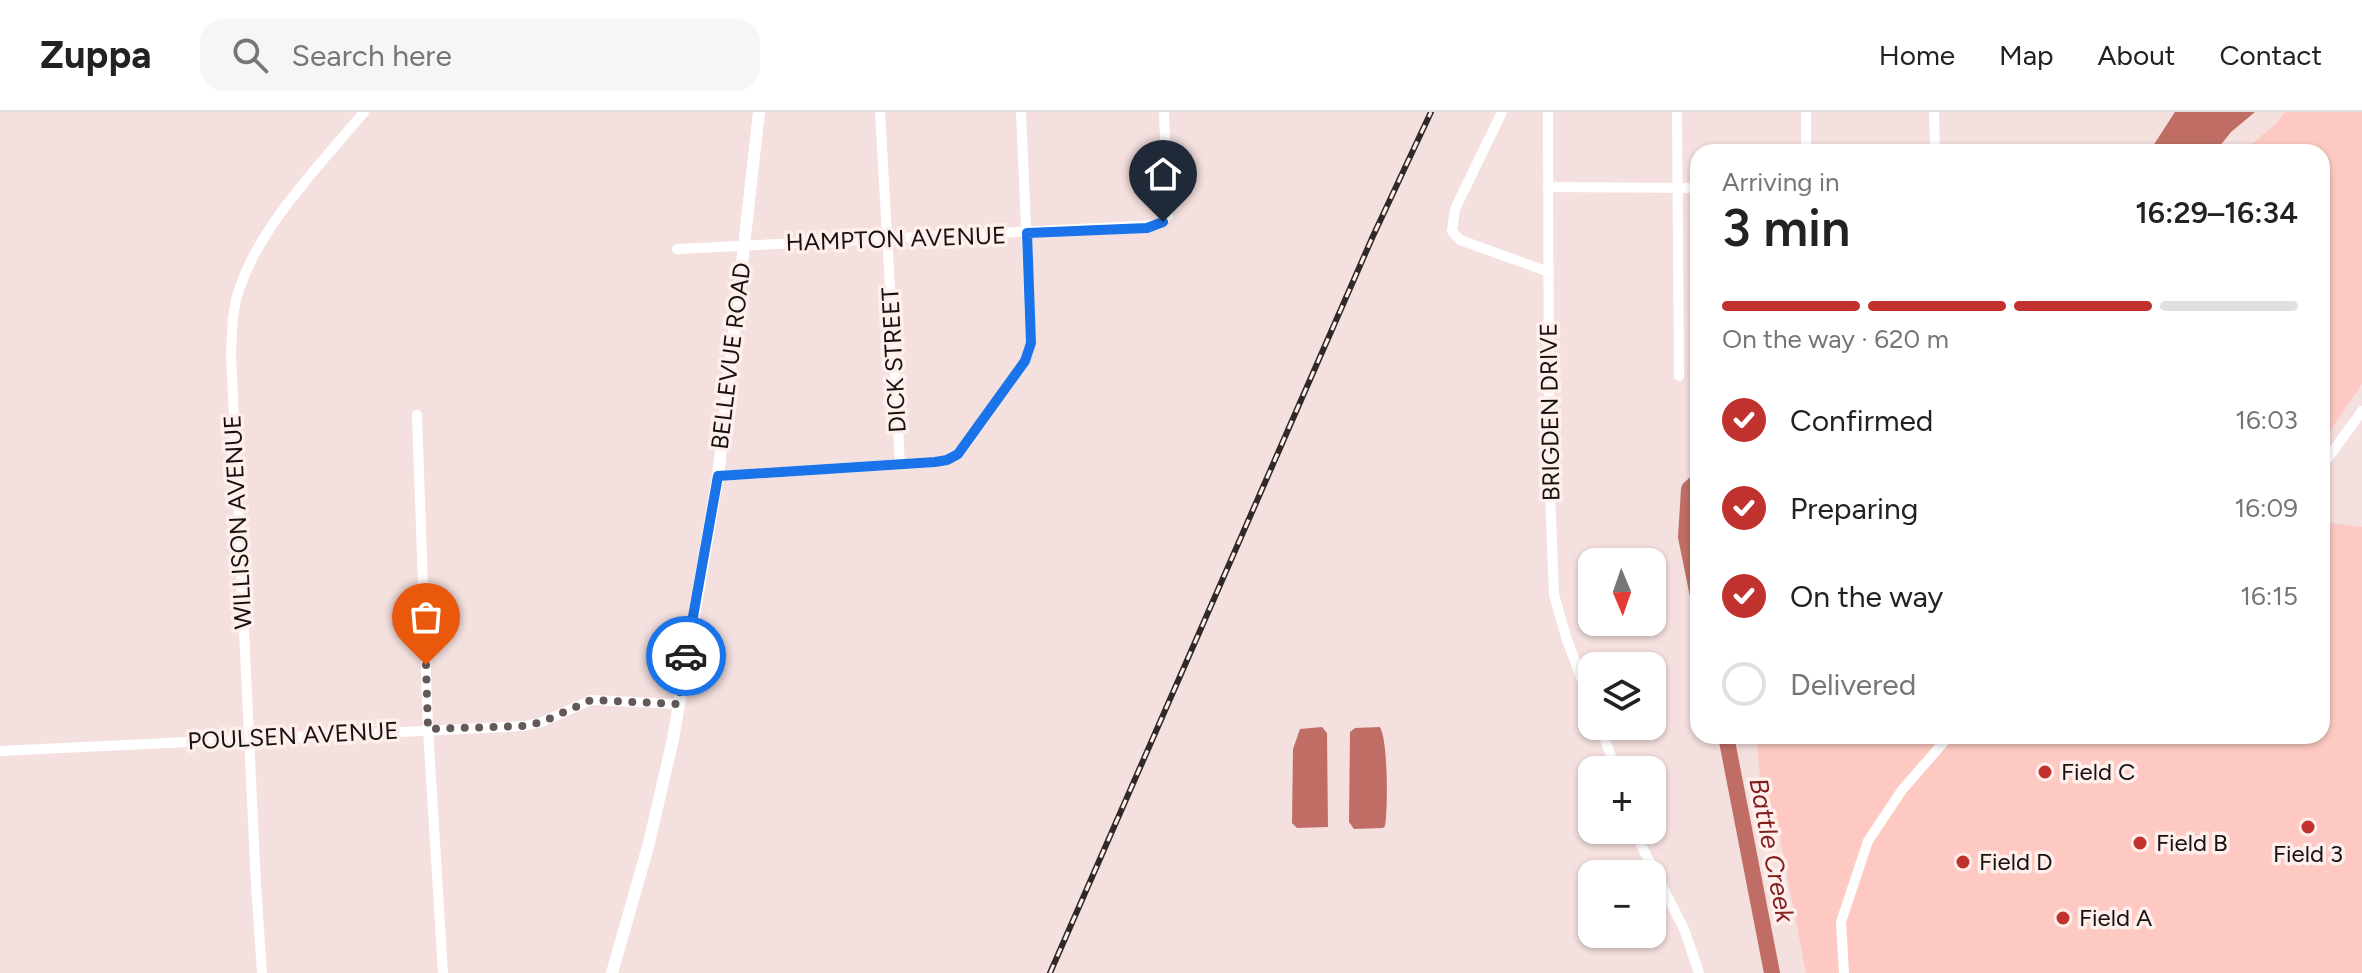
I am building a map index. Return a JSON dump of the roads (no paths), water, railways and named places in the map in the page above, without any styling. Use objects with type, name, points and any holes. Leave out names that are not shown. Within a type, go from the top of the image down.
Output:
[{"type":"street","name":"WILLISON AVENUE","points":[[262,973],[231,354],[233,314],[240,287],[271,227],[364,112]]},
{"type":"street","name":"BELLEVUE ROAD","points":[[612,973],[649,843],[673,739],[718,476],[759,112]]},
{"type":"street","name":"DICK STREET","points":[[880,112],[900,464]]},
{"type":"street","points":[[718,476],[947,460],[961,451],[1025,361],[1031,343],[1021,112]]},
{"type":"street","name":"HAMPTON AVENUE","points":[[677,249],[1147,228],[1163,222],[1168,216],[1164,112]]},
{"type":"street","points":[[1502,112],[1455,209],[1452,231],[1460,240],[1549,272]]},
{"type":"street","name":"BRIGDEN DRIVE","points":[[1548,112],[1549,467],[1554,595],[1578,669]]},
{"type":"street","points":[[1677,112],[1679,376]]},
{"type":"street","points":[[1806,112],[1806,144]]},
{"type":"street","points":[[1934,112],[1935,144]]},
{"type":"street","points":[[1548,187],[1690,188]]},
{"type":"street","points":[[2330,455],[2362,411]]},
{"type":"street","points":[[417,415],[428,729],[443,973]]},
{"type":"street","name":"POULSEN AVENUE","points":[[0,751],[525,726],[542,722],[591,700],[678,704]]},
{"type":"street","points":[[1844,973],[1841,922],[1868,841],[1902,790],[1942,744]]},
{"type":"street","points":[[1642,844],[1684,929],[1699,973]]},
{"type":"waterway","name":"Battle Creek","points":[[1690,488],[1686,537],[1690,557]]},
{"type":"waterway","name":"Battle Creek","points":[[1728,744],[1772,973]]},
{"type":"railway","points":[[1050,973],[1373,236],[1431,112]]},
{"type":"place","name":"Field C","points":[[2045,772]]},
{"type":"place","name":"Field 3","points":[[2308,827]]},
{"type":"place","name":"Field B","points":[[2140,843]]},
{"type":"place","name":"Field D","points":[[1963,862]]},
{"type":"place","name":"Field A","points":[[2063,918]]}]
